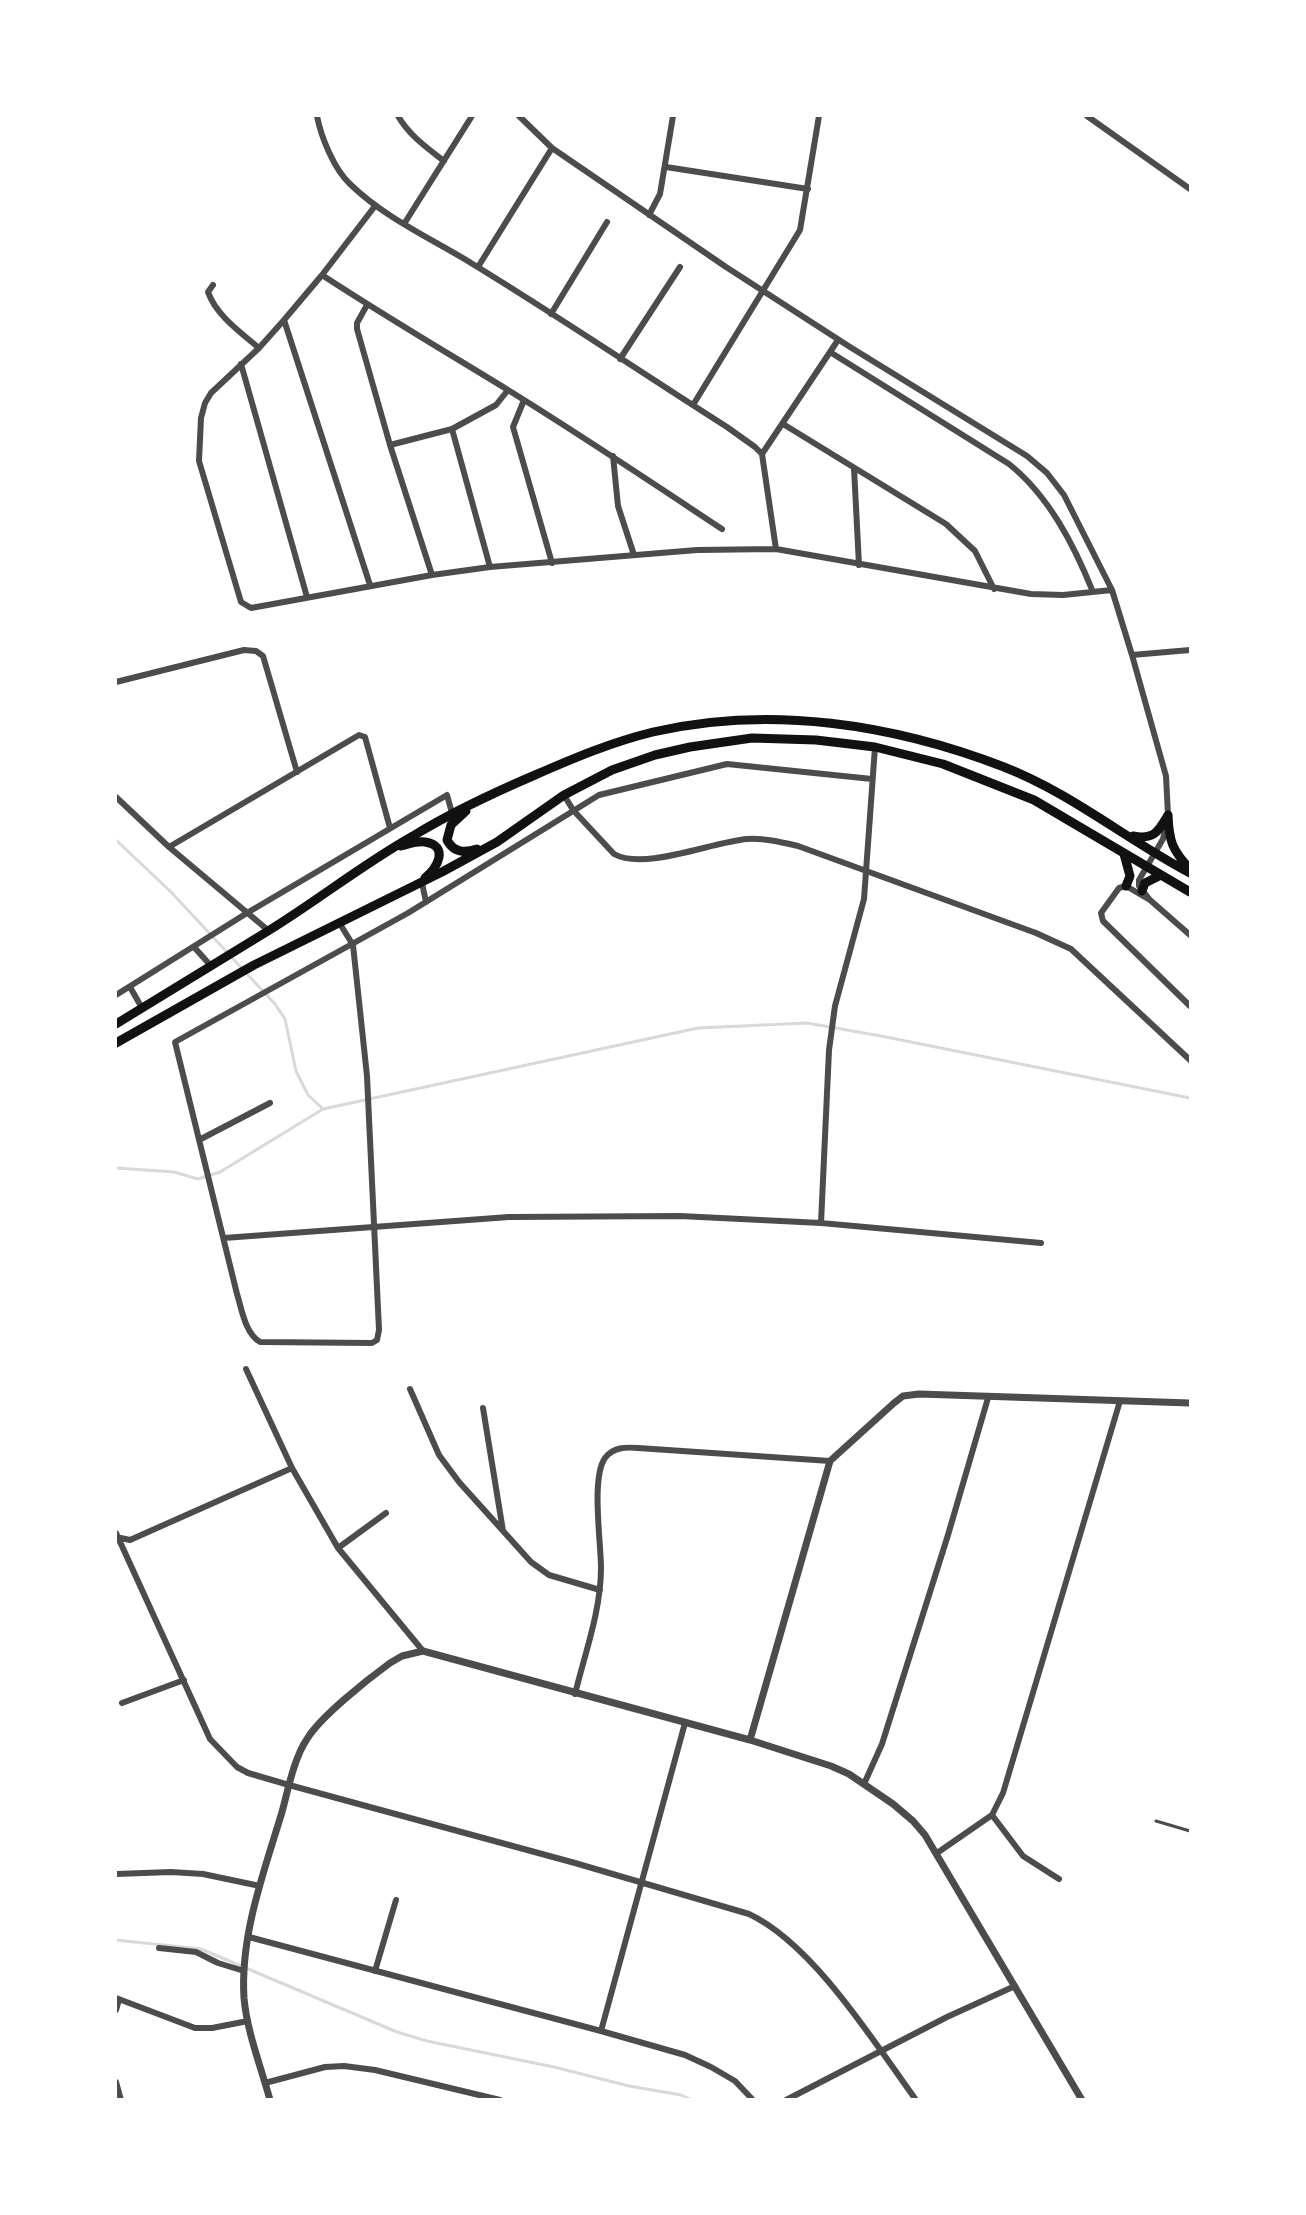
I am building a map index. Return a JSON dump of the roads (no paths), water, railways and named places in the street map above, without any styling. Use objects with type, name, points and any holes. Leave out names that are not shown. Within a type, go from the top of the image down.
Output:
[{"type":"main road","points":[[116,1024],[269,931],[395,847],[452,813],[599,748],[653,732],[691,726],[751,720],[815,721],[872,728],[943,747],[1006,768],[1043,785],[1191,872]]},
{"type":"main road","points":[[116,1043],[254,965],[420,884],[497,842],[564,795],[612,770],[655,755],[690,747],[752,738],[816,740],[875,747],[943,764],[1006,788],[1042,805],[1191,892]]},
{"type":"main road","points":[[478,801],[451,825],[447,840],[453,849],[459,852],[468,852],[497,842]]},
{"type":"main road","points":[[1127,835],[1145,838],[1154,835],[1168,815]]},
{"type":"main road","points":[[1168,815],[1169,836],[1174,852],[1191,872]]},
{"type":"main road","points":[[395,847],[425,842],[431,844],[439,852],[437,866],[420,884]]},
{"type":"main road","points":[[1124,854],[1130,876],[1126,886]]},
{"type":"main road","points":[[1142,891],[1145,883],[1161,875]]},
{"type":"street","points":[[317,116],[326,145],[348,183],[375,206],[478,267],[755,447],[762,454],[776,549]]},
{"type":"street","points":[[398,116],[405,128],[419,142],[444,161]]},
{"type":"street","points":[[404,224],[472,116]]},
{"type":"street","points":[[519,116],[552,148],[650,215],[838,340],[1027,456],[1047,473],[1064,495],[1112,590],[1166,776],[1168,815],[1163,839],[1139,880],[1142,891],[1191,935]]},
{"type":"street","points":[[650,215],[660,194],[673,116]]},
{"type":"street","points":[[693,405],[800,230],[819,116]]},
{"type":"street","points":[[1087,116],[1191,189]]},
{"type":"street","points":[[478,267],[552,148]]},
{"type":"street","points":[[666,167],[808,189]]},
{"type":"street","points":[[375,206],[284,320],[259,348],[211,393],[205,403],[201,418],[200,461],[241,602],[251,608],[370,585],[490,567],[697,550],[776,549],[859,566],[1031,594],[1063,595],[1112,590]]},
{"type":"street","points":[[551,314],[607,222]]},
{"type":"street","points":[[621,359],[680,267]]},
{"type":"street","points":[[322,274],[367,305],[613,456],[722,529]]},
{"type":"street","points":[[213,285],[208,292],[210,299],[225,317],[259,348]]},
{"type":"street","points":[[367,305],[357,323],[357,329],[390,445],[432,575]]},
{"type":"street","points":[[284,320],[370,585]]},
{"type":"street","points":[[762,454],[838,340]]},
{"type":"street","points":[[830,352],[1009,464],[1025,477],[1054,514],[1094,592]]},
{"type":"street","points":[[241,364],[308,597]]},
{"type":"street","points":[[390,445],[452,429],[496,405],[508,390]]},
{"type":"street","points":[[926,411],[934,397]]},
{"type":"street","points":[[524,400],[513,427],[552,563]]},
{"type":"street","points":[[783,424],[946,524],[975,551],[994,589]]},
{"type":"street","points":[[452,429],[490,567]]},
{"type":"street","points":[[613,456],[618,506],[634,555]]},
{"type":"street","points":[[854,468],[859,566]]},
{"type":"street","points":[[116,682],[244,650],[256,651],[263,656],[297,772]]},
{"type":"street","points":[[1132,655],[1191,650]]},
{"type":"street","points":[[168,848],[359,735],[365,737],[390,828]]},
{"type":"street","points":[[821,1223],[829,1050],[836,1006],[864,899],[875,747]]},
{"type":"street","points":[[340,924],[353,945],[368,1089],[379,1330],[377,1340],[372,1343],[260,1342],[253,1338],[248,1328],[175,1042],[353,945],[599,795],[727,764],[872,779]]},
{"type":"street","points":[[116,995],[447,795],[452,813]]},
{"type":"street","points":[[564,795],[573,810],[614,854],[621,858],[640,860],[746,839],[771,839],[866,870],[1036,933],[1071,949],[1191,1060]]},
{"type":"street","points":[[116,798],[168,848],[269,931]]},
{"type":"street","points":[[420,884],[426,902]]},
{"type":"street","points":[[1150,900],[1126,886],[1119,888],[1101,913],[1103,921],[1191,1006]]},
{"type":"street","points":[[194,947],[211,966]]},
{"type":"street","points":[[130,987],[142,1008]]},
{"type":"street","points":[[200,1143],[270,1103]]},
{"type":"street","points":[[224,1238],[471,1218],[680,1216],[821,1223],[1041,1243]]},
{"type":"street","points":[[246,1369],[292,1468],[338,1548],[423,1651]]},
{"type":"street","points":[[410,1389],[439,1455],[459,1482],[531,1562],[549,1575],[600,1590]]},
{"type":"street","points":[[750,1740],[830,1461],[894,1402],[903,1396],[919,1394],[1191,1403]]},
{"type":"street","points":[[864,1784],[882,1744],[948,1535],[988,1398]]},
{"type":"street","points":[[937,1853],[992,1815],[1003,1793],[1120,1401]]},
{"type":"street","points":[[483,1408],[503,1532]]},
{"type":"street","points":[[575,1694],[600,1590],[598,1489],[600,1469],[605,1458],[616,1449],[639,1448],[830,1461]]},
{"type":"street","points":[[116,1536],[130,1540],[292,1468]]},
{"type":"street","points":[[338,1548],[386,1513]]},
{"type":"street","points":[[116,1536],[210,1739],[237,1767],[248,1773],[642,1882],[749,1914],[779,1933],[806,1957],[850,2011],[916,2100]]},
{"type":"street","points":[[270,2100],[248,2021],[244,2000],[244,1970],[260,1886],[290,1785],[305,1741],[322,1721],[390,1663],[413,1652],[423,1651],[750,1740],[831,1766],[864,1784],[913,1821],[937,1853],[1082,2100]]},
{"type":"street","points":[[122,1703],[184,1680]]},
{"type":"street","points":[[601,2031],[685,1723]]},
{"type":"street","points":[[992,1815],[1023,1856],[1059,1879]]},
{"type":"street","points":[[116,1874],[171,1872],[203,1874],[260,1886]]},
{"type":"street","points":[[375,1971],[396,1900]]},
{"type":"street","points":[[249,1937],[685,2055],[735,2081],[753,2100]]},
{"type":"street","points":[[159,1948],[196,1953],[218,1963],[244,1970]]},
{"type":"street","points":[[786,2100],[880,2050],[1015,1986]]},
{"type":"street","points":[[116,2010],[117,1999],[195,2028],[212,2028],[248,2021]]},
{"type":"street","points":[[265,2083],[325,2067],[344,2066],[375,2070],[500,2100]]},
{"type":"street","points":[[116,2082],[121,2100]]},
{"type":"lane","points":[[1156,1821],[1191,1831]]},
{"type":"waterway","points":[[116,840],[171,892],[275,1004],[285,1019],[296,1071],[308,1095],[322,1108]]},
{"type":"waterway","points":[[116,1168],[174,1172],[198,1179],[220,1172],[323,1109],[698,1028],[807,1023],[1190,1098]]},
{"type":"waterway","points":[[116,1940],[201,1949],[397,2032],[427,2041],[554,2067],[629,2086],[681,2095],[692,2100]]}]
